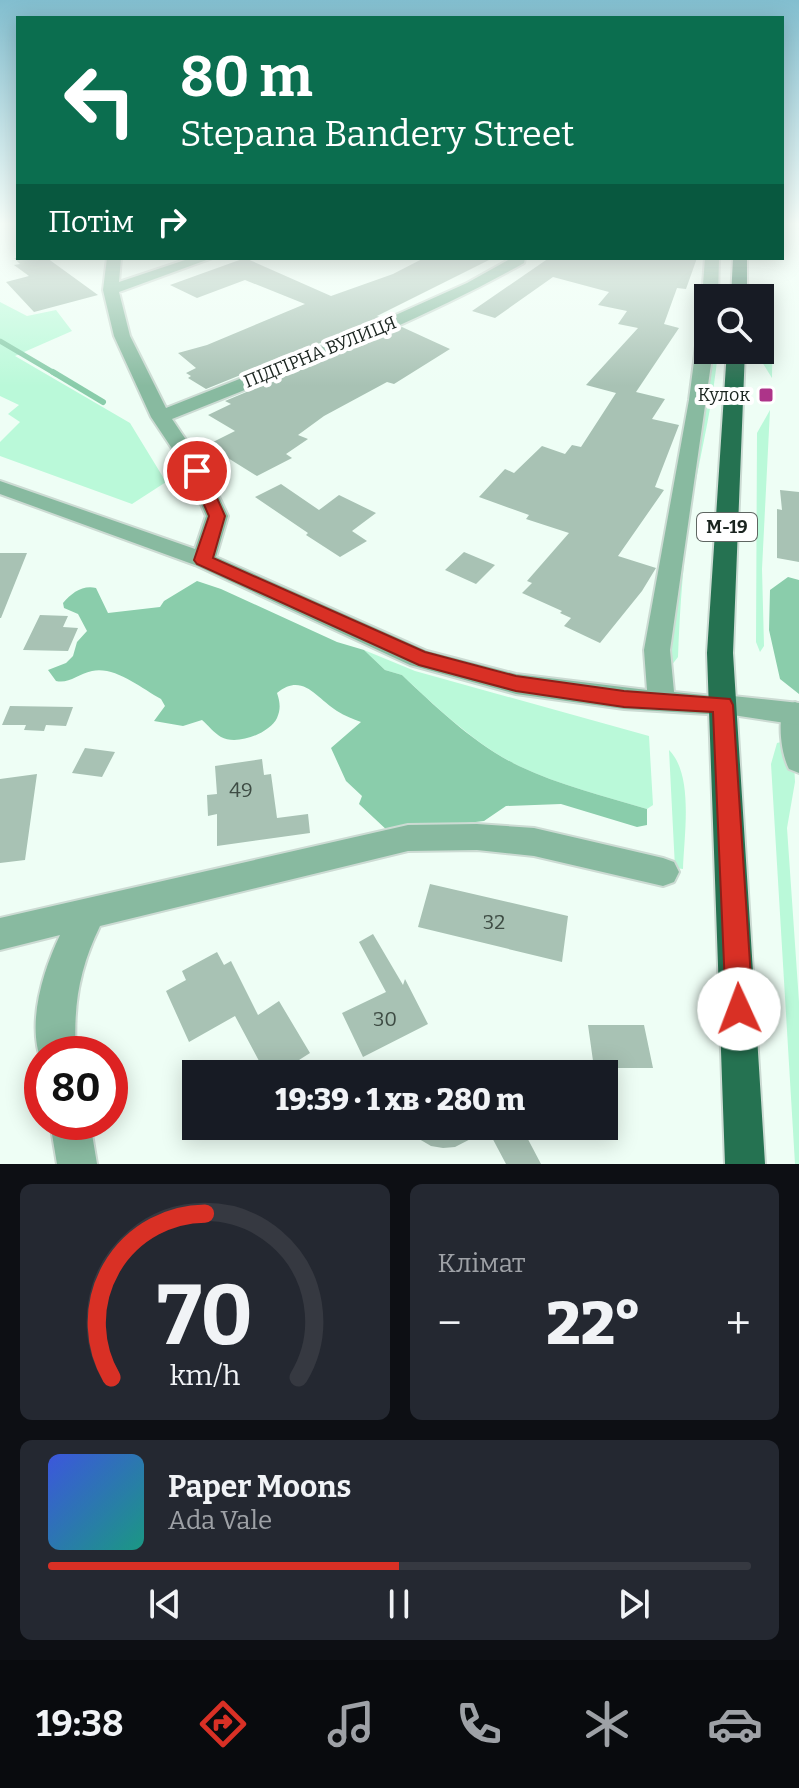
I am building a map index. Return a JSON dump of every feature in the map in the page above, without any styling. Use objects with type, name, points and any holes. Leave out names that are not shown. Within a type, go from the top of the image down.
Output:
[{"type":"highway","name":"М-19","points":[[735,364],[720,653],[745,1164]]},
{"type":"street","points":[[112,277],[111,290],[122,336],[161,417],[197,471],[215,525],[203,560]]},
{"type":"street","points":[[111,290],[148,277]]},
{"type":"street","name":"ПІДГІРНА ВУЛИЦЯ","points":[[161,417],[357,339],[488,277]]},
{"type":"street","points":[[661,701],[657,650],[702,364]]},
{"type":"street","points":[[0,487],[203,560],[419,658],[516,684],[624,699],[723,705],[797,714],[799,761]]},
{"type":"street","points":[[0,934],[408,838],[477,837],[534,842],[663,872]]},
{"type":"street","points":[[56,1036],[54,1009],[59,978],[88,915]]},
{"type":"street","points":[[73,1140],[77,1164]]},
{"type":"green space","points":[[0,302],[27,316],[56,310],[72,331],[15,356],[130,423],[166,482],[132,504],[0,456],[0,442],[20,422],[8,414],[19,405],[0,396]]},
{"type":"green space","points":[[706,364],[716,364],[687,536],[678,657],[671,666],[666,632]]},
{"type":"green space","points":[[763,364],[772,364],[772,378]]},
{"type":"green space","points":[[770,410],[762,569],[764,646],[760,652],[756,642],[757,433]]},
{"type":"green space","points":[[788,577],[799,580],[799,694],[780,679],[769,630],[770,590]]},
{"type":"green space","points":[[197,581],[337,642],[364,650],[385,670],[402,675],[457,725],[503,757],[550,779],[647,809],[647,825],[637,827],[561,804],[506,806],[484,821],[389,832],[359,804],[362,796],[346,781],[331,748],[361,722],[337,711],[309,689],[294,685],[277,693],[280,709],[268,729],[236,740],[218,735],[202,720],[183,726],[154,721],[165,706],[161,699],[119,675],[92,671],[61,682],[56,681],[48,670],[66,663],[73,656],[77,642],[87,631],[78,614],[64,608],[63,603],[78,591],[96,588],[108,613],[160,607],[164,601]]},
{"type":"green space","points":[[364,650],[415,671],[649,736],[653,805],[647,809],[566,785],[519,766],[472,736],[402,675],[385,670]]},
{"type":"green space","points":[[793,742],[795,782],[787,828],[799,1002],[799,1164],[795,1164],[771,764],[777,743]]},
{"type":"green space","points":[[669,750],[677,761],[685,790],[683,869],[675,868]]},
{"type":"building","points":[[24,277],[74,277],[98,295],[34,312],[6,282]]},
{"type":"building","points":[[191,277],[289,277],[331,296],[384,277],[454,277],[377,316],[382,318],[206,389],[188,378],[191,376],[186,373],[196,368],[178,353],[207,345],[305,304],[245,280],[197,298],[170,285]]},
{"type":"building","points":[[521,277],[553,277],[495,318],[472,311]]},
{"type":"building","points":[[554,277],[690,277],[686,289],[677,288],[664,324],[679,328],[636,392],[665,399],[652,419],[679,425],[655,487],[664,490],[618,556],[656,568],[642,591],[600,643],[564,626],[571,618],[560,613],[562,611],[522,593],[532,583],[527,581],[569,533],[526,519],[529,515],[479,497],[505,469],[514,473],[542,446],[565,454],[572,445],[581,447],[616,393],[586,385],[638,328],[618,324],[627,311],[598,305],[609,292]]},
{"type":"building","points":[[402,327],[450,349],[394,384],[387,382],[324,416],[298,435],[308,439],[286,454],[292,458],[257,476],[207,445],[235,431],[208,415],[231,404],[225,401]]},
{"type":"building","points":[[281,484],[319,510],[339,495],[376,513],[352,531],[367,541],[340,557],[255,497]]},
{"type":"building","points":[[780,490],[799,492],[799,562],[777,558],[777,509],[782,510]]},
{"type":"building","points":[[464,552],[495,565],[476,584],[445,570]]},
{"type":"building","points":[[0,553],[27,553],[1,618],[0,618]]},
{"type":"building","points":[[40,615],[68,616],[63,627],[78,628],[68,651],[23,650]]},
{"type":"building","points":[[10,706],[73,707],[66,726],[46,725],[44,731],[24,730],[26,725],[2,725]]},
{"type":"building","points":[[85,748],[115,752],[102,777],[72,773]]},
{"type":"building","points":[[262,759],[264,775],[271,774],[277,818],[308,814],[310,833],[217,846],[217,814],[208,816],[207,795],[217,794],[215,766]]},
{"type":"building","points":[[37,774],[25,860],[0,863],[0,779]]},
{"type":"building","points":[[430,884],[568,916],[562,962],[418,927]]},
{"type":"building","points":[[373,934],[403,985],[405,979],[428,1024],[363,1057],[342,1013],[386,992],[359,942]]},
{"type":"building","points":[[217,952],[224,965],[231,961],[258,1015],[279,1001],[310,1053],[299,1060],[259,1060],[235,1016],[189,1042],[166,991],[186,980],[182,971]]},
{"type":"building","points":[[588,1025],[644,1025],[653,1068],[618,1068],[618,1060],[593,1060]]},
{"type":"building","points":[[421,1140],[469,1140],[455,1147],[431,1146]]},
{"type":"building","points":[[493,1140],[528,1140],[541,1164],[506,1164]]},
{"type":"waterway","points":[[0,341],[56,374]]},
{"type":"waterway","points":[[53,372],[103,402]]},
{"type":"place","name":"Кулок","points":[[766,395]]},
{"type":"route","points":[[197,471],[217,516],[203,560],[419,658],[516,684],[624,699],[723,705],[739,1009]]}]
